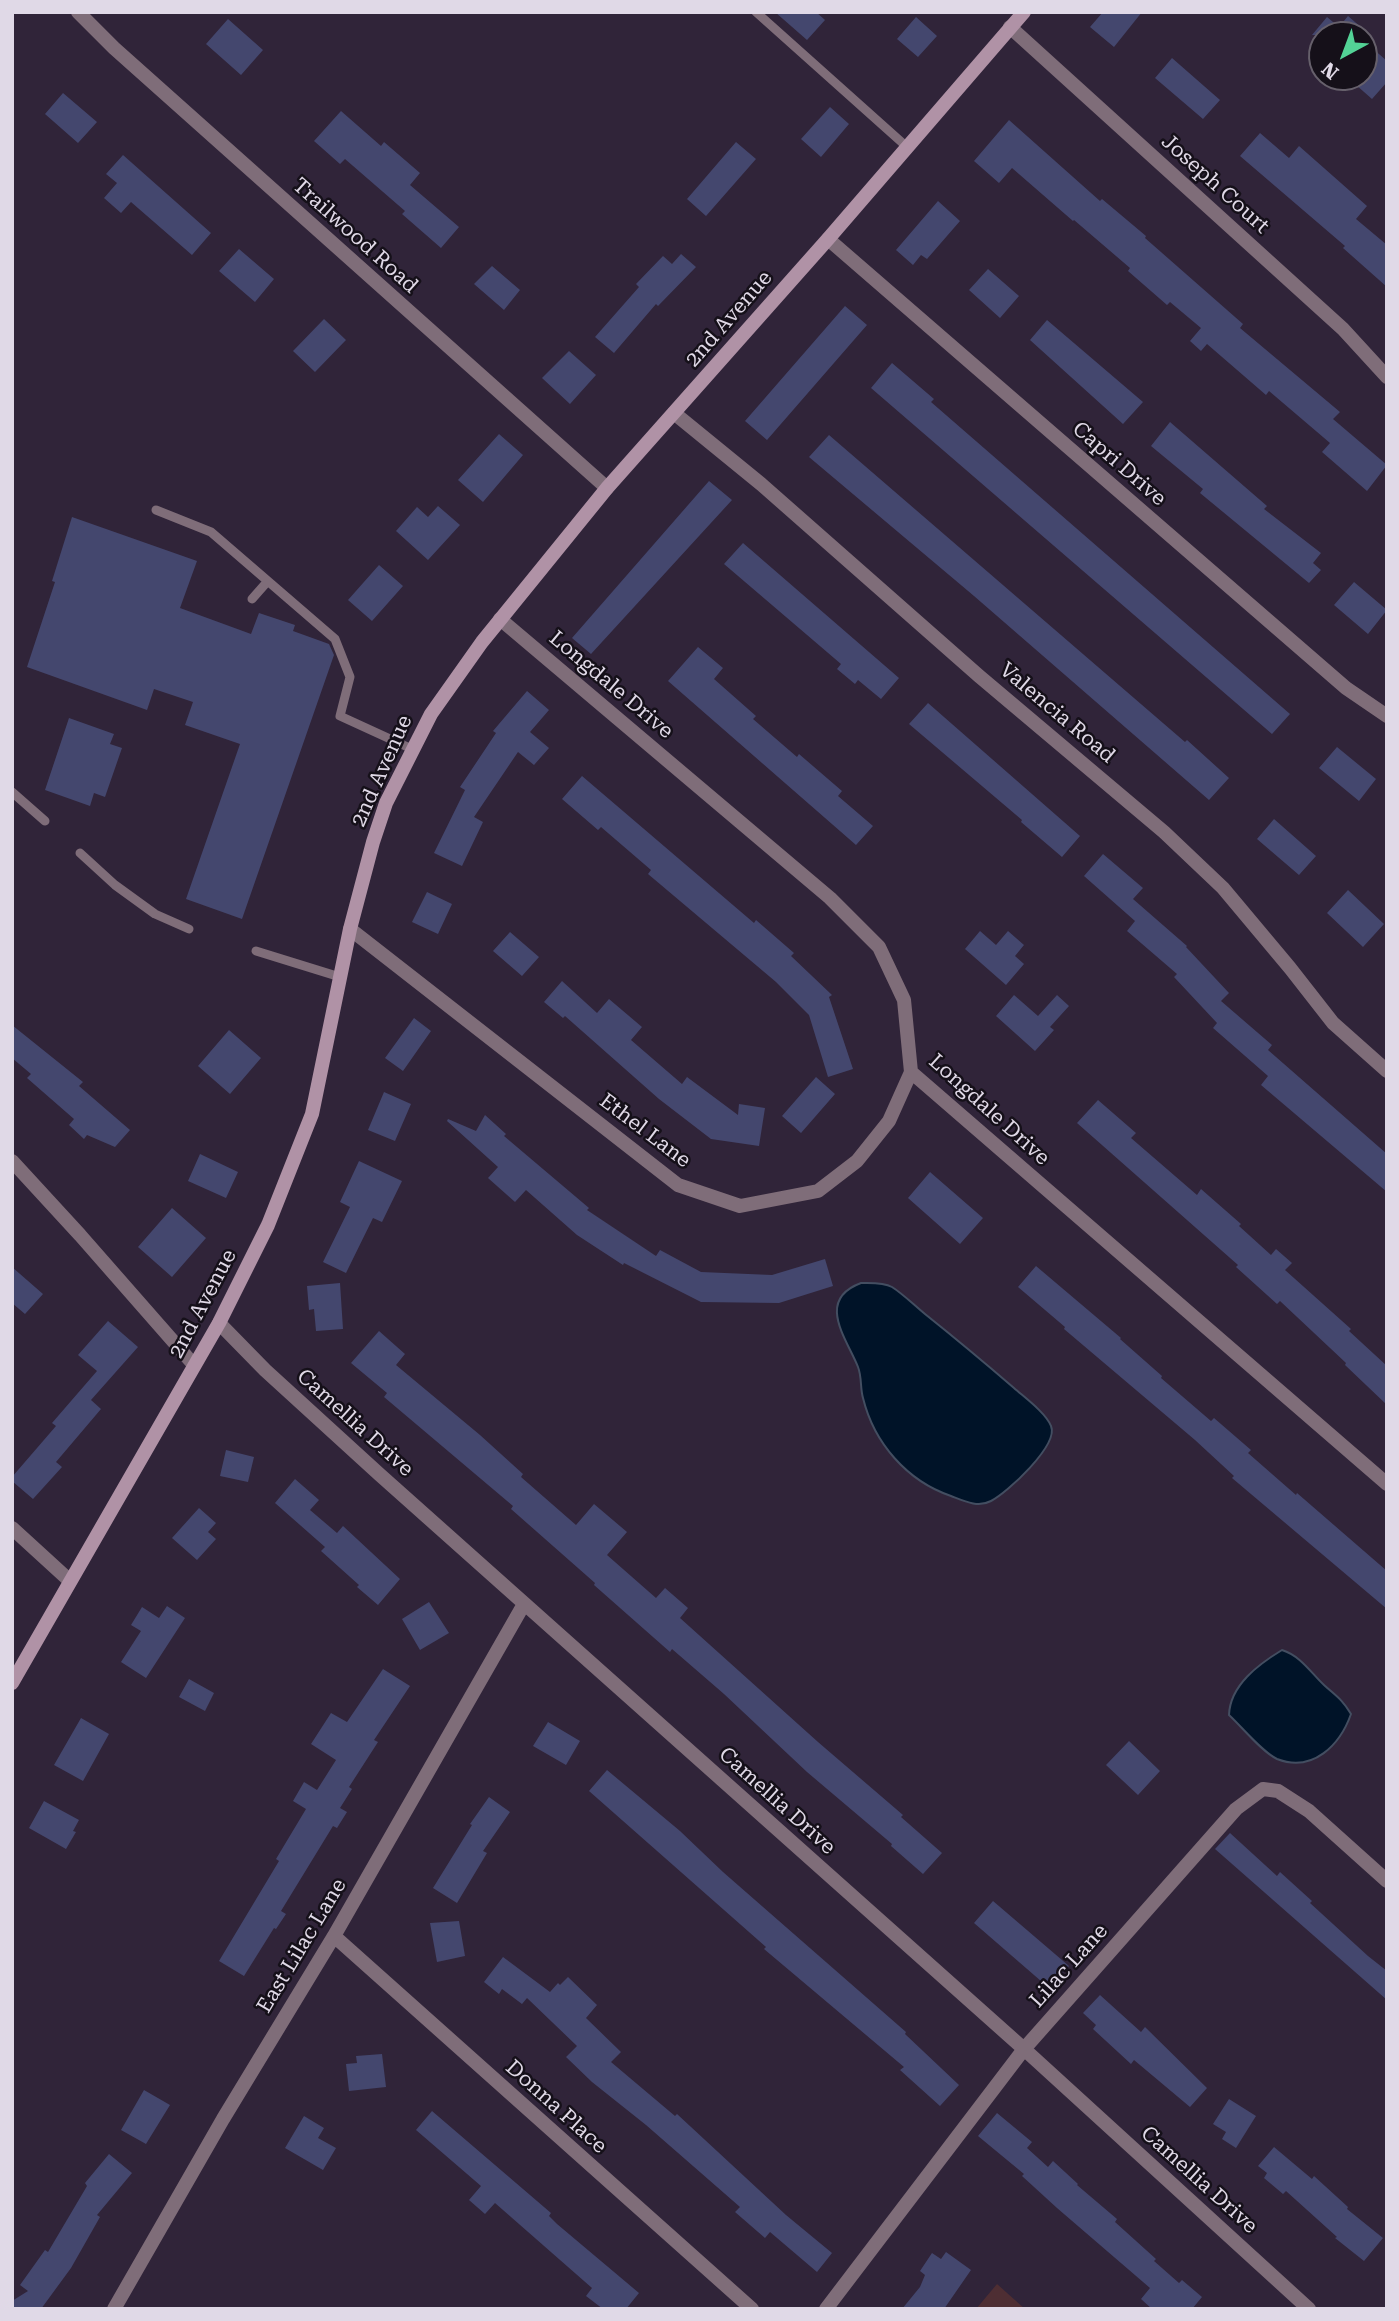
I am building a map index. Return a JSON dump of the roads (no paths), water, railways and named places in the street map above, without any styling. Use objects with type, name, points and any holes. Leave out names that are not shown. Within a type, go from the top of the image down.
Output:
[{"type":"street","name":"Trailwood Road","points":[[78,12],[114,48],[607,488]]},
{"type":"street","name":"2nd Avenue","points":[[12,1683],[219,1323],[268,1226],[313,1114],[350,929],[386,803],[412,749],[450,684],[607,488],[828,239],[1024,12]]},
{"type":"street","name":"Joseph Court","points":[[1010,27],[1343,329],[1387,377]]},
{"type":"street","name":"Capri Drive","points":[[828,239],[1346,688],[1387,716]]},
{"type":"street","name":"Valencia Road","points":[[674,413],[761,484],[979,676],[1164,832],[1223,888],[1333,1023],[1387,1071]]},
{"type":"street","name":"Longdale Drive","points":[[500,619],[830,898],[879,947],[904,1000],[911,1072],[1387,1484]]},
{"type":"street","name":"Ethel Lane","points":[[350,929],[678,1185],[740,1206],[818,1191],[857,1161],[889,1121],[911,1072]]},
{"type":"street","points":[[12,1161],[194,1365]]},
{"type":"street","name":"Camellia Drive","points":[[219,1323],[265,1370],[1024,2049],[1309,2309]]},
{"type":"street","points":[[12,1528],[71,1581]]},
{"type":"street","name":"East Lilac Lane","points":[[114,2309],[223,2119],[334,1936],[524,1604]]},
{"type":"street","name":"Lilac Lane","points":[[825,2309],[1024,2049],[1237,1809],[1263,1789],[1278,1791],[1309,1811],[1387,1881]]},
{"type":"street","name":"Donna Place","points":[[334,1936],[752,2309]]},
{"type":"lane","points":[[756,12],[907,147]]},
{"type":"lane","points":[[156,510],[211,533],[335,639],[350,677],[340,716],[412,749]]},
{"type":"lane","points":[[253,599],[267,582]]},
{"type":"lane","points":[[12,792],[45,821]]},
{"type":"lane","points":[[80,853],[115,885],[155,914],[189,929]]},
{"type":"lane","points":[[256,951],[340,977]]},
{"type":"water","points":[[861,1283],[885,1284],[896,1290],[1029,1401],[1051,1426],[1047,1445],[1040,1456],[1019,1479],[991,1501],[981,1504],[966,1502],[920,1481],[895,1458],[875,1430],[863,1398],[859,1371],[838,1321],[840,1299],[847,1290]]},
{"type":"water","points":[[1282,1650],[1300,1661],[1342,1701],[1351,1714],[1332,1746],[1313,1759],[1302,1762],[1290,1762],[1271,1756],[1229,1715],[1234,1694],[1247,1676]]}]
